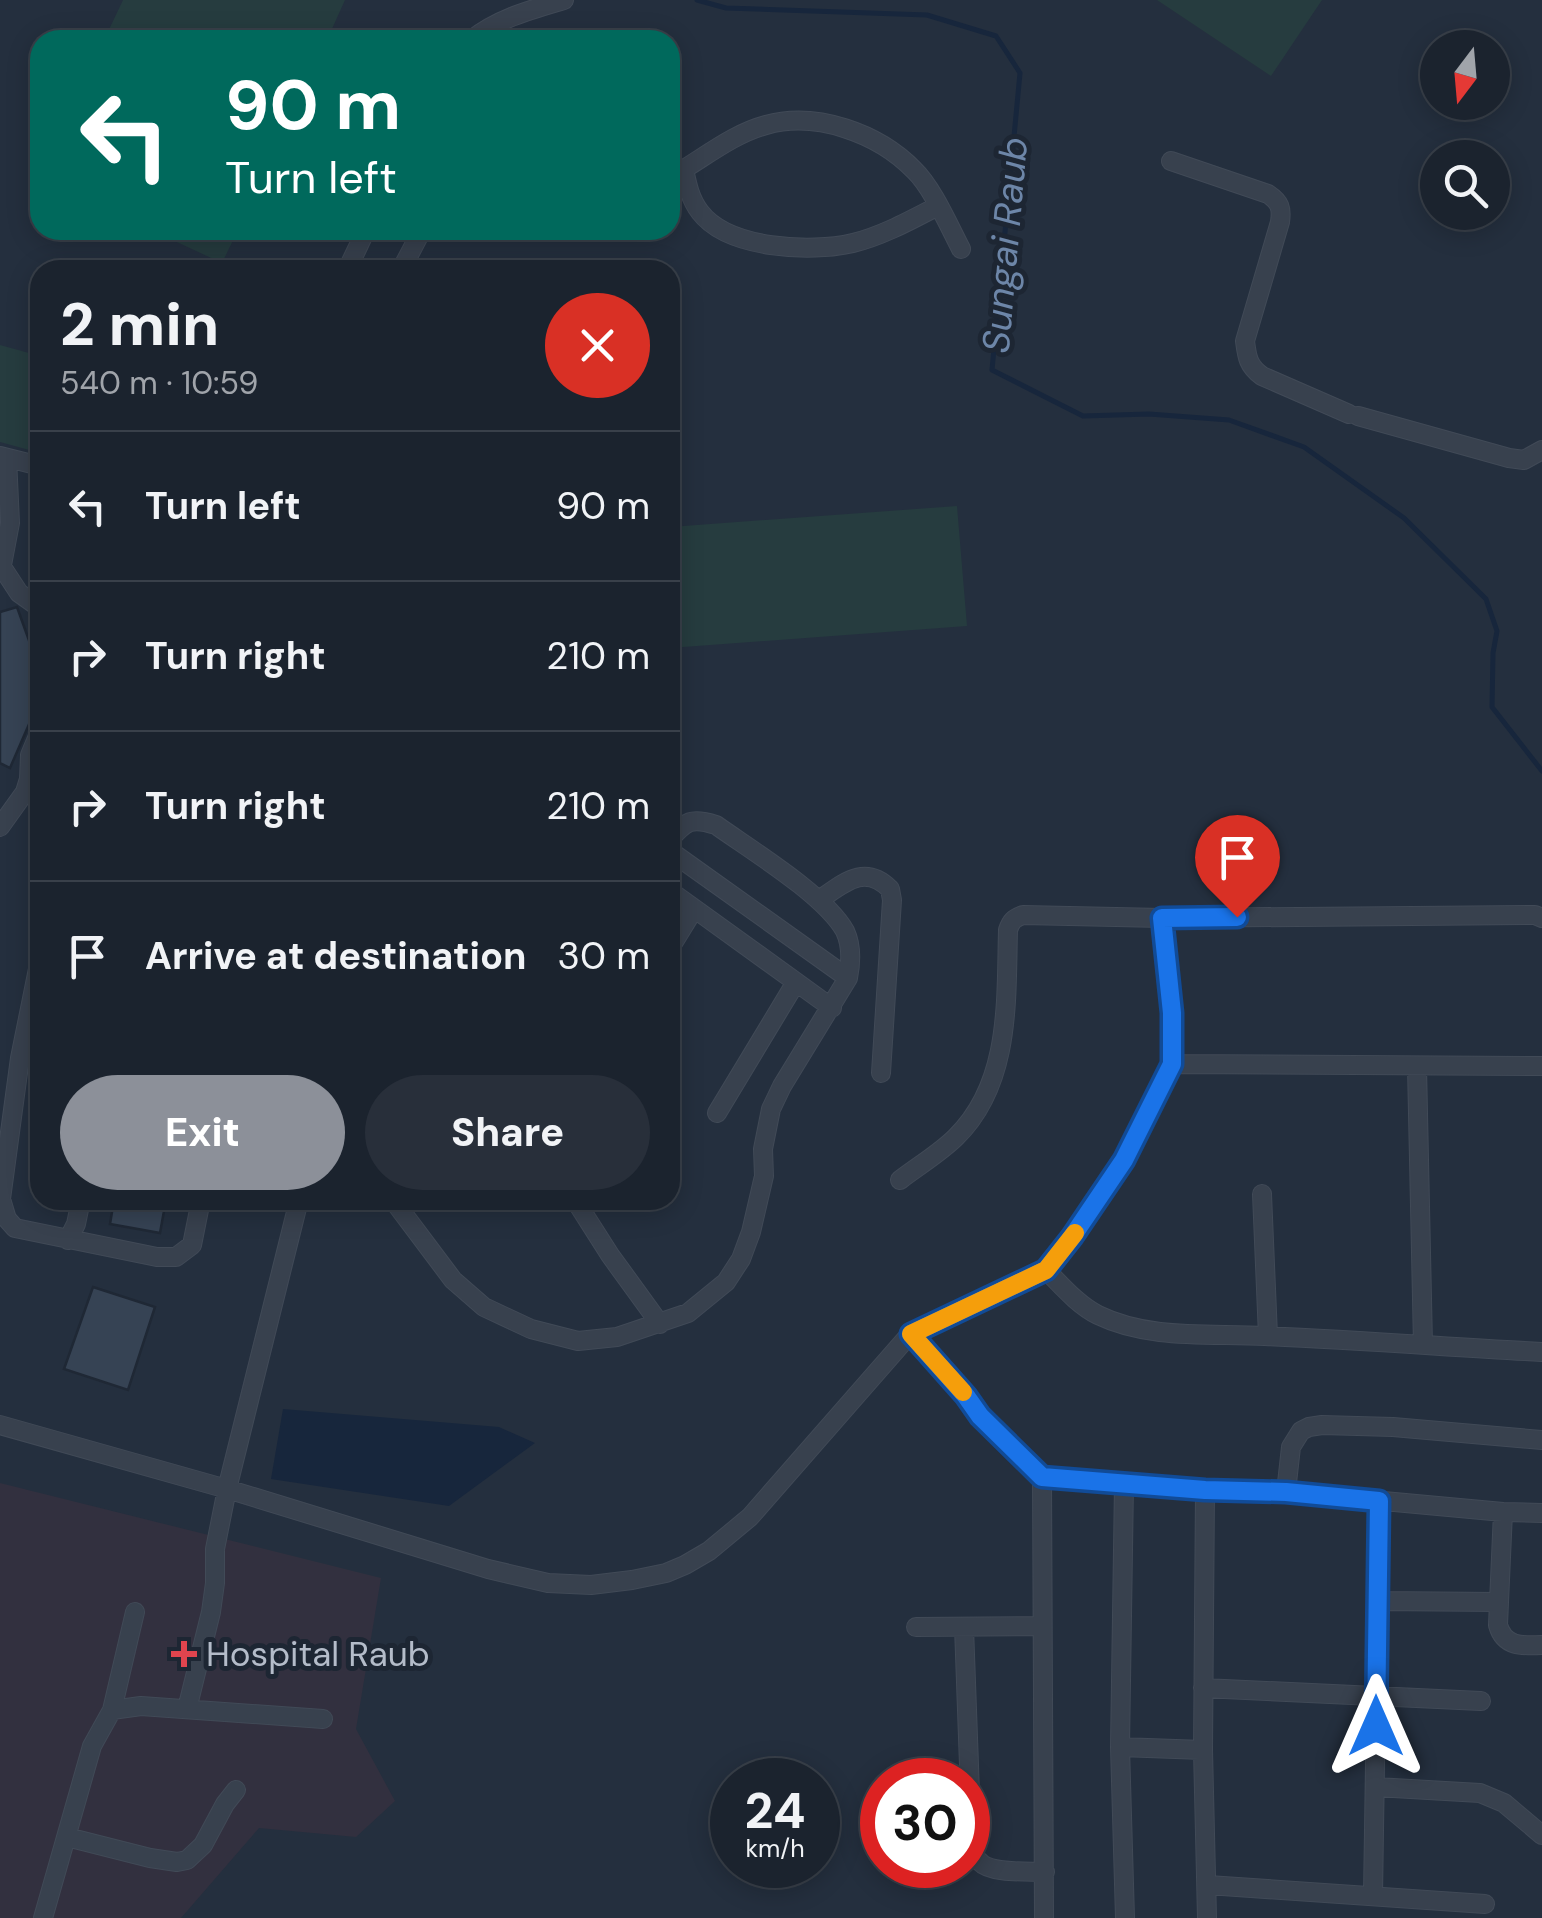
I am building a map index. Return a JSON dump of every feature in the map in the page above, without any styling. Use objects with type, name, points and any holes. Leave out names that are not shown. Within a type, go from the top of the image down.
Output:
[{"type":"street","points":[[484,30],[512,15],[564,0]]},
{"type":"street","points":[[680,165],[766,125],[802,120],[845,128],[884,146],[916,171],[961,249]]},
{"type":"street","points":[[1171,162],[1268,194],[1278,201],[1282,211],[1245,340],[1250,368],[1354,415],[1508,458],[1524,460],[1542,450]]},
{"type":"street","points":[[680,173],[700,212],[718,230],[765,244],[818,247],[854,242],[904,224],[938,206]]},
{"type":"street","points":[[30,464],[4,457],[10,523],[1,565],[19,592],[30,600]]},
{"type":"street","points":[[0,827],[25,792],[30,755]]},
{"type":"street","points":[[400,1210],[453,1280],[484,1307],[531,1329],[578,1340],[617,1337],[660,1324],[688,1312],[726,1282],[741,1259],[751,1232],[764,1176],[762,1149],[772,1108],[848,978],[850,947],[844,931],[819,900],[716,824],[690,821],[680,828]]},
{"type":"street","points":[[680,859],[848,978]]},
{"type":"street","points":[[819,900],[848,880],[862,876],[874,878],[890,890],[881,1073]]},
{"type":"street","points":[[680,898],[832,1008]]},
{"type":"street","points":[[680,932],[694,909]]},
{"type":"street","points":[[900,1180],[956,1137],[989,1086],[1004,1036],[1008,930],[1011,921],[1023,916],[1542,918]]},
{"type":"street","points":[[0,1426],[228,1489],[488,1569],[548,1583],[591,1586],[666,1573],[684,1566],[710,1551],[750,1517],[911,1334],[1046,1270],[1072,1237],[1124,1160],[1172,1064],[1172,1013],[1162,918]]},
{"type":"street","points":[[716,1113],[796,982]]},
{"type":"street","points":[[30,1000],[8,1090],[1,1199],[7,1219],[15,1228],[68,1240],[176,1257],[192,1245],[199,1210]]},
{"type":"street","points":[[1172,1064],[1542,1066]]},
{"type":"street","points":[[1416,1067],[1424,1346]]},
{"type":"street","points":[[1262,1194],[1268,1336]]},
{"type":"street","points":[[68,1240],[79,1210]]},
{"type":"street","points":[[187,1709],[211,1612],[215,1549],[228,1489],[297,1210]]},
{"type":"street","points":[[581,1210],[660,1324]]},
{"type":"street","points":[[1046,1270],[1099,1316],[1162,1332],[1542,1352]]},
{"type":"street","points":[[911,1334],[980,1416],[1042,1477],[1542,1513]]},
{"type":"street","points":[[1286,1492],[1292,1448],[1301,1431],[1309,1427],[1393,1428],[1542,1440]]},
{"type":"street","points":[[1042,1477],[1044,1918]]},
{"type":"street","points":[[1124,1484],[1120,1747],[1125,1918]]},
{"type":"street","points":[[1205,1490],[1203,1750],[1208,1918]]},
{"type":"street","points":[[1373,1896],[1379,1501]]},
{"type":"street","points":[[1503,1512],[1498,1625],[1503,1638],[1518,1644],[1542,1645]]},
{"type":"street","points":[[1377,1601],[1498,1602]]},
{"type":"street","points":[[44,1918],[92,1746],[112,1710],[134,1612]]},
{"type":"street","points":[[916,1628],[1041,1626]]},
{"type":"street","points":[[964,1627],[972,1848],[986,1867],[1045,1872]]},
{"type":"street","points":[[1203,1688],[1481,1701]]},
{"type":"street","points":[[112,1710],[141,1706],[323,1718]]},
{"type":"street","points":[[1120,1747],[1203,1750]]},
{"type":"street","points":[[1376,1787],[1480,1793],[1504,1804],[1542,1834]]},
{"type":"street","points":[[67,1837],[168,1861],[187,1860],[203,1845],[236,1790]]},
{"type":"street","points":[[1208,1885],[1485,1904]]},
{"type":"shaded area","name":"Hospital Raub","points":[[0,1483],[381,1578],[356,1729],[395,1801],[356,1837],[259,1828],[181,1918],[0,1918]]},
{"type":"green space","points":[[123,0],[345,0],[332,30],[109,30]]},
{"type":"green space","points":[[1157,0],[1322,0],[1271,76]]},
{"type":"green space","points":[[173,240],[233,240],[223,260]]},
{"type":"green space","points":[[0,345],[30,353],[30,450],[0,442]]},
{"type":"green space","points":[[957,506],[967,626],[680,647],[680,526]]},
{"type":"water","points":[[283,1409],[499,1427],[535,1443],[449,1506],[271,1479]]},
{"type":"building","points":[[17,607],[30,643],[30,722],[10,768],[0,763],[0,612]]},
{"type":"building","points":[[112,1210],[164,1210],[160,1233],[110,1224]]},
{"type":"building","points":[[93,1287],[155,1307],[128,1390],[64,1369]]},
{"type":"waterway","name":"Sungai Raub","points":[[697,0],[726,8],[927,15],[996,36],[1020,73],[992,370],[1083,416],[1149,414],[1229,420],[1304,447],[1404,518],[1486,599],[1497,631],[1492,707],[1542,771]]},
{"type":"slow traffic","points":[[963,1392],[911,1334],[1046,1270],[1075,1233]]},
{"type":"place","name":"Hospital Raub","points":[[184,1654]]},
{"type":"route","points":[[1237,917],[1162,918],[1172,1013],[1172,1064],[1124,1160],[1072,1237],[1046,1270],[911,1334],[980,1416],[1042,1477],[1379,1501],[1376,1726]]}]
